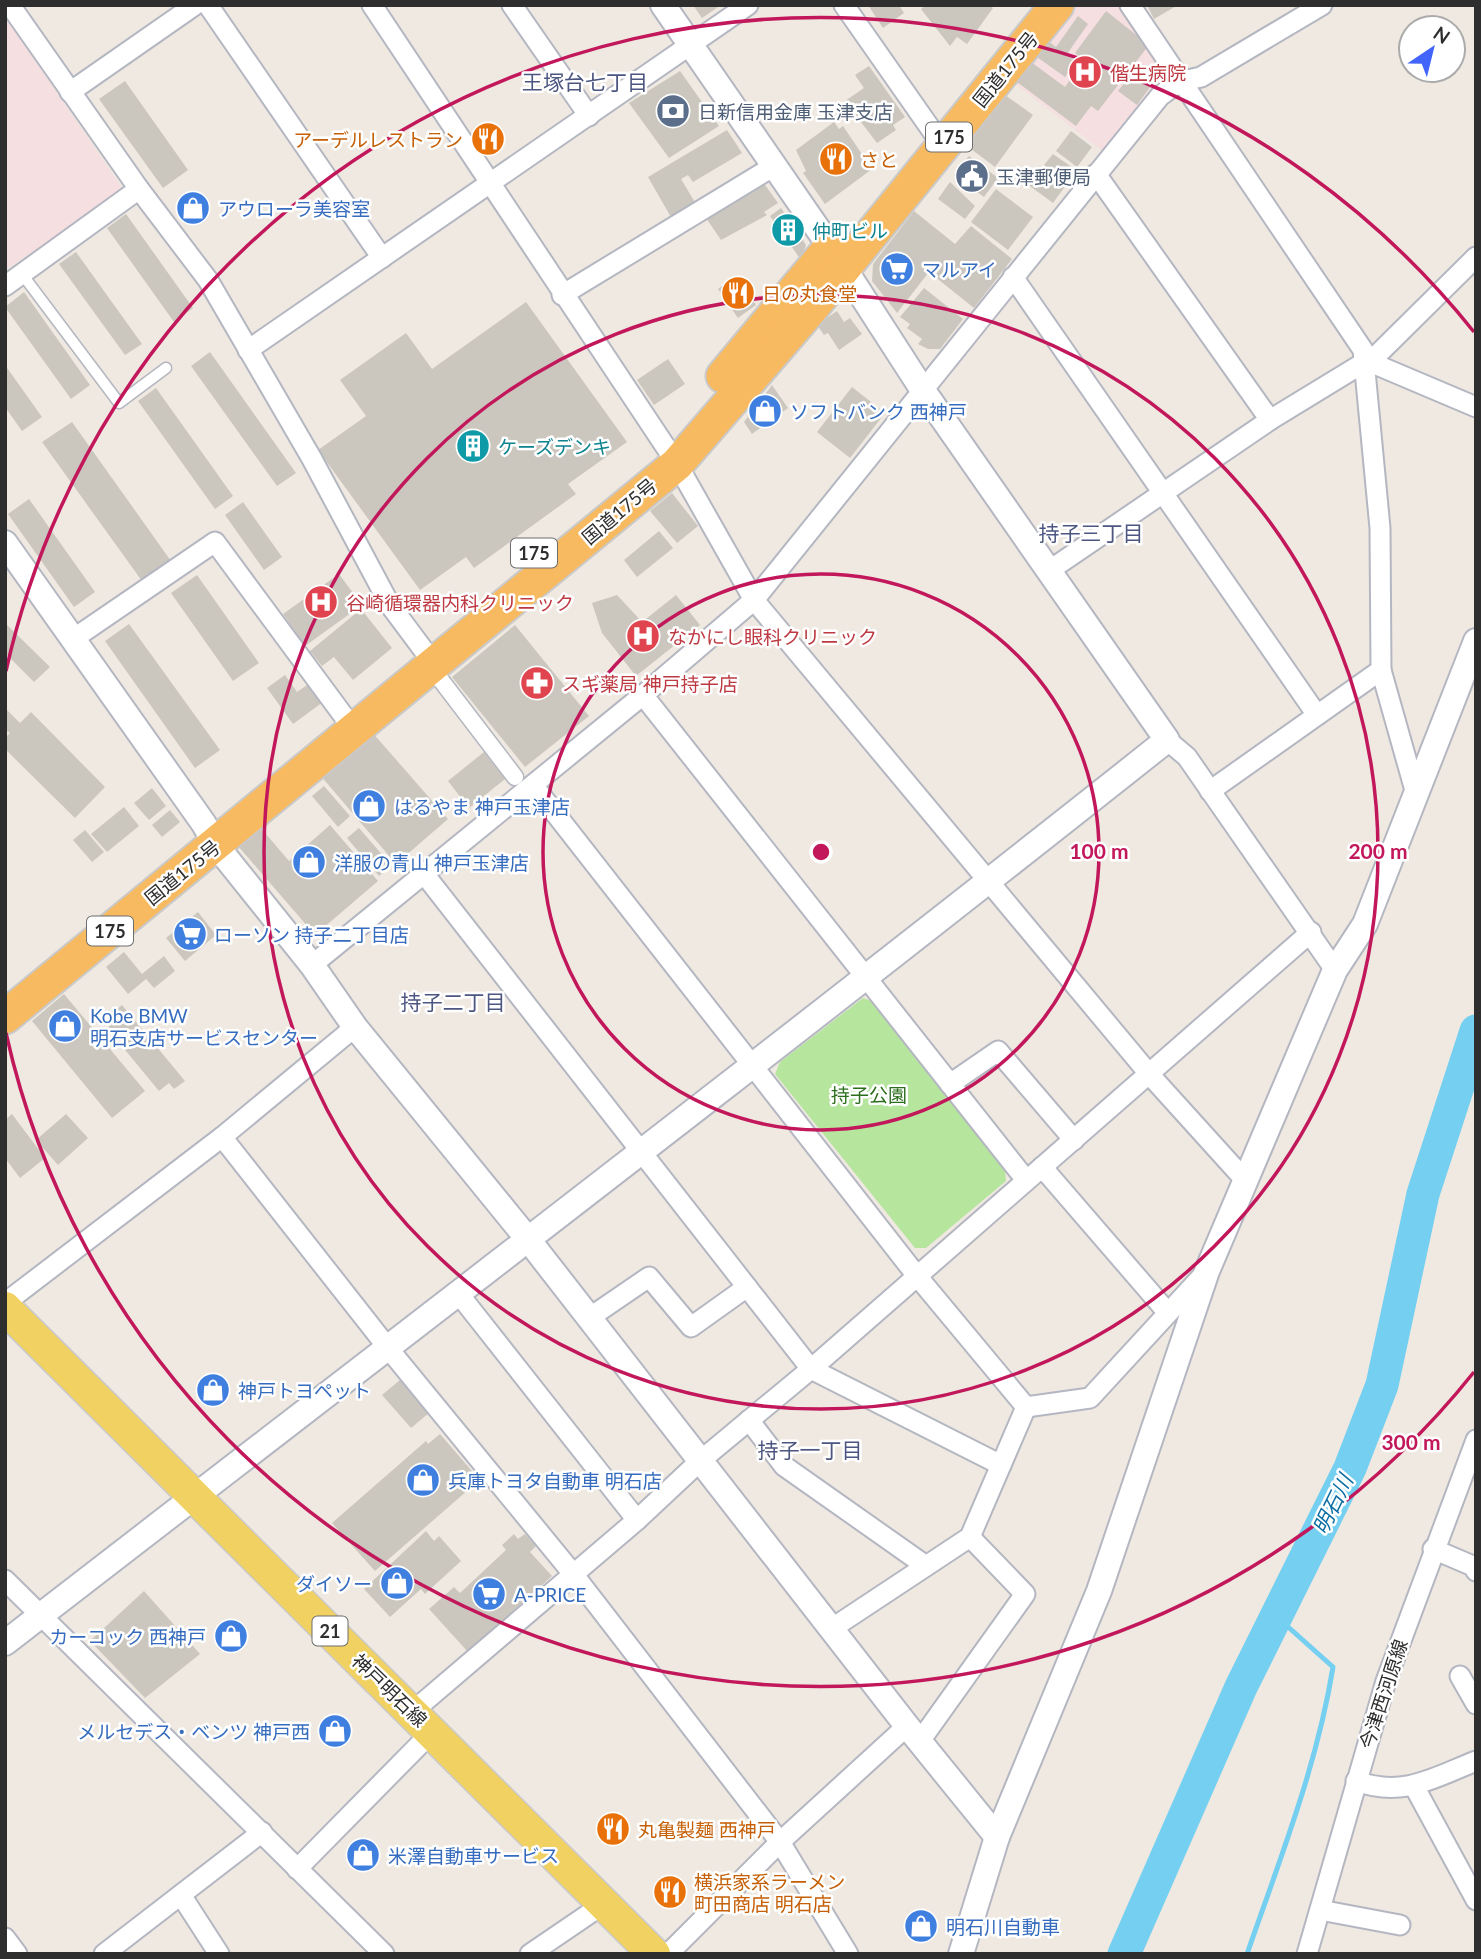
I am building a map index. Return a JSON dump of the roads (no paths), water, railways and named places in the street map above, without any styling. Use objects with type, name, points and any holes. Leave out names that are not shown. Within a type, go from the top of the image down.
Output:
[{"type":"highway","name":"国道175号","points":[[936,136],[1029,5]]},
{"type":"highway","name":"国道175号","points":[[5,988],[209,834],[347,721],[431,662],[670,455],[936,136],[1057,5]]},
{"type":"highway","name":"国道175号","points":[[5,1017],[209,834]]},
{"type":"main road","name":"神戸明石線","points":[[5,1308],[654,1954]]},
{"type":"street","points":[[10,5],[139,189],[208,280],[312,459],[390,605],[431,662],[917,1276],[1026,1407]]},
{"type":"street","points":[[70,92],[195,5]]},
{"type":"street","points":[[208,5],[382,258]]},
{"type":"street","points":[[372,5],[670,455],[754,600],[1150,1075],[1245,1180]]},
{"type":"street","points":[[512,5],[589,116]]},
{"type":"street","points":[[663,5],[922,388],[1167,740],[1187,758],[1335,970]]},
{"type":"street","points":[[248,350],[748,5]]},
{"type":"street","points":[[844,5],[936,136]]},
{"type":"street","points":[[1130,5],[1179,82],[1363,350],[1380,528],[1381,670],[1416,794]]},
{"type":"street","points":[[312,965],[425,875],[524,781],[643,695],[754,600],[922,388],[1160,96],[1179,82],[1201,77],[1322,5]]},
{"type":"street","points":[[562,295],[774,166]]},
{"type":"street","points":[[1096,174],[1270,420]]},
{"type":"street","points":[[5,286],[139,189]]},
{"type":"street","points":[[1049,570],[1270,420],[1364,360],[1378,354],[1476,257]]},
{"type":"street","points":[[1013,278],[1317,715]]},
{"type":"street","points":[[1364,360],[1476,407]]},
{"type":"street","points":[[73,639],[215,542],[347,721]]},
{"type":"street","points":[[5,543],[209,834],[312,965],[355,1027],[527,1238],[913,1734],[997,1837]]},
{"type":"street","points":[[961,1954],[997,1837],[1099,1591],[1206,1271],[1335,970],[1364,924],[1476,641]]},
{"type":"street","points":[[1210,790],[1381,670]]},
{"type":"street","points":[[643,695],[1026,1180]]},
{"type":"street","points":[[5,1643],[196,1499],[527,1238],[642,1153],[751,1064],[1167,740]]},
{"type":"street","points":[[425,875],[811,1369],[1001,1465]]},
{"type":"street","points":[[298,1869],[422,1722],[574,1575],[700,1461],[811,1369],[1311,932]]},
{"type":"street","points":[[5,1303],[222,1137],[355,1027]]},
{"type":"street","points":[[950,1084],[998,1051],[1074,1140]]},
{"type":"street","points":[[222,1137],[388,1349],[574,1575],[780,1842],[848,1954]]},
{"type":"street","points":[[1042,1167],[1168,1313]]},
{"type":"street","points":[[1026,1407],[1090,1398],[1206,1271]]},
{"type":"street","points":[[589,1318],[649,1277],[691,1327],[747,1286]]},
{"type":"street","points":[[458,1293],[637,1520]]},
{"type":"street","points":[[831,1629],[970,1537],[1026,1407]]},
{"type":"street","points":[[749,1420],[784,1466],[926,1566]]},
{"type":"street","name":"今津西河原線","points":[[1307,1954],[1386,1681],[1433,1549],[1476,1440]]},
{"type":"street","points":[[668,1954],[780,1842],[913,1734],[1025,1594],[970,1537]]},
{"type":"street","points":[[1433,1549],[1473,1566],[1476,1571]]},
{"type":"street","points":[[5,1580],[384,1954]]},
{"type":"street","points":[[1460,1676],[1476,1704]]},
{"type":"street","points":[[1356,1781],[1379,1790],[1414,1786],[1476,1761]]},
{"type":"street","points":[[1414,1786],[1476,1900]]},
{"type":"street","points":[[104,1954],[262,1832]]},
{"type":"street","points":[[181,1895],[219,1954]]},
{"type":"street","points":[[530,1954],[605,1903]]},
{"type":"street","points":[[1320,1910],[1400,1925]]},
{"type":"street","points":[[5,1938],[17,1954]]},
{"type":"lane","points":[[22,274],[119,403],[166,368]]},
{"type":"waterway","name":"明石川","points":[[1124,1954],[1241,1687],[1350,1468],[1382,1385],[1423,1194],[1476,1031]]},
{"type":"waterway","points":[[1247,1954],[1307,1776],[1333,1667],[1277,1617]]},
{"type":"place","name":"偕生病院","points":[[1085,72]]},
{"type":"place","name":"日新信用金庫 玉津支店","points":[[673,111]]},
{"type":"place","name":"アーデルレストラン","points":[[488,139]]},
{"type":"place","name":"さと","points":[[836,159]]},
{"type":"place","name":"玉津郵便局","points":[[972,176]]},
{"type":"place","name":"アウローラ美容室","points":[[193,208]]},
{"type":"place","name":"仲町ビル","points":[[788,230]]},
{"type":"place","name":"マルアイ","points":[[897,269]]},
{"type":"place","name":"日の丸食堂","points":[[738,293]]},
{"type":"place","name":"ソフトバンク 西神戸","points":[[765,411]]},
{"type":"place","name":"ケーズデンキ","points":[[473,446]]},
{"type":"place","name":"谷崎循環器内科クリニック","points":[[321,602]]},
{"type":"place","name":"なかにし眼科クリニック","points":[[643,636]]},
{"type":"place","name":"スギ薬局 神戸持子店","points":[[537,683]]},
{"type":"place","name":"はるやま 神戸玉津店","points":[[369,806]]},
{"type":"place","name":"洋服の青山 神戸玉津店","points":[[309,862]]},
{"type":"place","name":"ローソン 持子二丁目店","points":[[190,934]]},
{"type":"place","name":"Kobe BMW 明石支店サービスセンター","points":[[65,1026]]},
{"type":"place","name":"神戸トヨペット","points":[[213,1390]]},
{"type":"place","name":"兵庫トヨタ自動車 明石店","points":[[423,1480]]},
{"type":"place","name":"ダイソー","points":[[397,1583]]},
{"type":"place","name":"A-PRICE","points":[[489,1594]]},
{"type":"place","name":"カーコック 西神戸","points":[[231,1636]]},
{"type":"place","name":"メルセデス・ベンツ 神戸西","points":[[335,1731]]},
{"type":"place","name":"丸亀製麺 西神戸","points":[[613,1829]]},
{"type":"place","name":"米澤自動車サービス","points":[[363,1855]]},
{"type":"place","name":"横浜家系ラーメン 町田商店 明石店","points":[[670,1892]]},
{"type":"place","name":"明石川自動車","points":[[921,1926]]},
{"type":"district","name":"王塚台七丁目","points":[[585,81]]},
{"type":"district","name":"持子三丁目","points":[[1091,532]]},
{"type":"district","name":"持子二丁目","points":[[453,1001]]},
{"type":"district","name":"持子一丁目","points":[[810,1449]]},
{"type":"park label","name":"持子公園","points":[[869,1094]]}]
